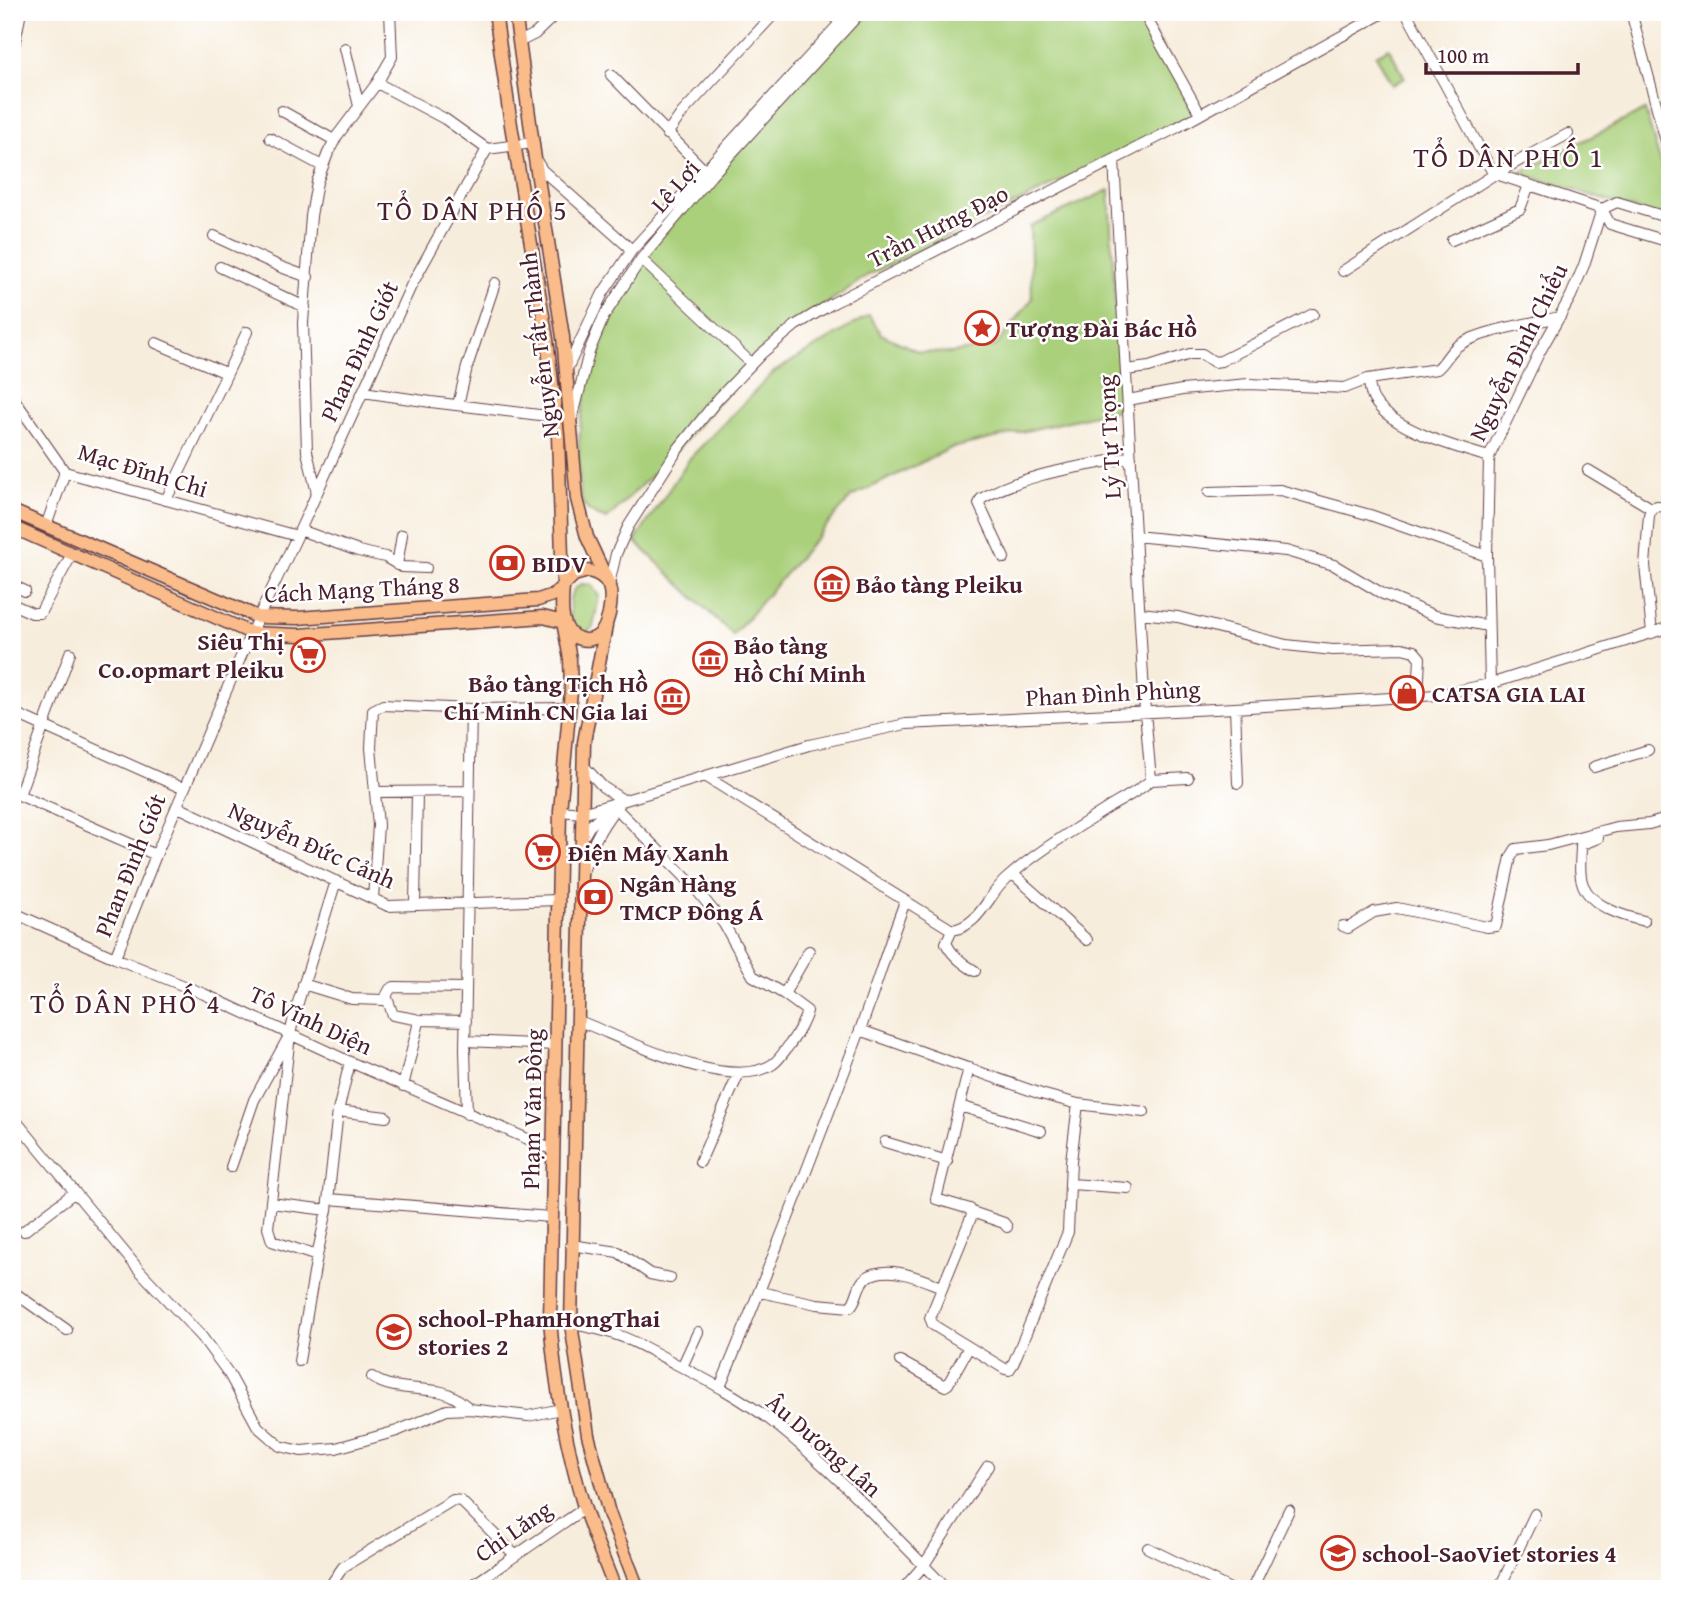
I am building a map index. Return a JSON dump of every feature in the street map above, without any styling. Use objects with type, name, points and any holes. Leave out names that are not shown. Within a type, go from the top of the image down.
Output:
[{"type":"main road","name":"Nguyễn Tất Thành","points":[[495,12],[547,339],[556,416],[563,586]]},
{"type":"main road","name":"Nguyễn Tất Thành","points":[[515,12],[563,337],[575,481],[581,519],[609,584]]},
{"type":"main road","points":[[554,401],[565,373]]},
{"type":"main road","name":"Cách Mạng Tháng 8","points":[[12,511],[258,617],[298,618],[538,600],[554,595],[563,586]]},
{"type":"main road","name":"Cách Mạng Tháng 8","points":[[12,527],[251,633],[299,635],[543,617],[563,622]]},
{"type":"main road","points":[[588,571],[604,578],[609,584],[611,601],[606,626],[597,637],[583,640],[571,634],[563,622],[563,586],[574,575],[588,571]]},
{"type":"main road","name":"Phạm Văn Đồng","points":[[563,622],[570,659],[570,709],[560,811],[550,1320],[553,1364],[561,1409],[584,1508],[615,1589]]},
{"type":"main road","name":"Phạm Văn Đồng","points":[[606,626],[584,742],[571,1324],[588,1435],[609,1513],[638,1589]]},
{"type":"main road","points":[[553,1150],[575,1151]]},
{"type":"street","points":[[12,56],[21,12]]},
{"type":"street","points":[[317,493],[307,452],[303,323],[310,224],[322,166],[334,140],[377,83],[392,57],[390,12]]},
{"type":"street","points":[[392,32],[400,12]]},
{"type":"street","points":[[519,42],[535,34],[558,12]]},
{"type":"street","points":[[667,134],[682,113],[776,12]]},
{"type":"street","points":[[828,12],[844,26]]},
{"type":"street","points":[[565,373],[603,293],[632,250],[704,170],[844,26],[850,12]]},
{"type":"street","name":"Lê Lợi","points":[[572,420],[589,352],[604,316],[641,259],[844,26],[861,12]]},
{"type":"street","points":[[1143,12],[1200,114]]},
{"type":"street","name":"Trần Hưng Đạo","points":[[609,584],[620,545],[659,479],[691,433],[751,363],[796,326],[833,303],[1114,160],[1385,12]]},
{"type":"street","points":[[1406,12],[1495,174],[1602,209],[1617,202],[1669,218],[1670,221]]},
{"type":"street","points":[[1630,12],[1670,156]]},
{"type":"street","points":[[345,48],[359,106]]},
{"type":"street","points":[[611,75],[704,170]]},
{"type":"street","points":[[377,83],[445,120],[487,149],[533,143]]},
{"type":"street","points":[[282,111],[334,140]]},
{"type":"street","points":[[1343,271],[1495,174],[1569,135]]},
{"type":"street","points":[[271,138],[322,166]]},
{"type":"street","name":"Phan Đình Giót","points":[[115,958],[258,617],[411,286],[487,149]]},
{"type":"street","points":[[535,159],[542,170],[632,250]]},
{"type":"street","name":"Lý Tự Trọng","points":[[1114,160],[1145,712],[1152,780]]},
{"type":"street","points":[[1452,240],[1519,211],[1529,185]]},
{"type":"street","points":[[1602,209],[1610,224],[1663,240],[1670,235]]},
{"type":"street","name":"Nguyễn Đình Chiểu","points":[[1490,684],[1487,556],[1489,457],[1584,265],[1602,209]]},
{"type":"street","points":[[214,236],[308,277]]},
{"type":"street","points":[[641,259],[751,363]]},
{"type":"street","points":[[220,267],[305,307]]},
{"type":"street","points":[[458,405],[467,367],[495,283]]},
{"type":"street","points":[[1126,370],[1149,367],[1190,354],[1207,356],[1214,362],[1221,361],[1313,314]]},
{"type":"street","points":[[1128,400],[1182,390],[1248,384],[1345,388],[1368,379],[1437,369],[1451,351],[1465,341],[1560,317]]},
{"type":"street","points":[[166,500],[247,332]]},
{"type":"street","points":[[156,343],[226,373]]},
{"type":"street","points":[[1368,379],[1371,396],[1391,417],[1444,443],[1489,457]]},
{"type":"street","points":[[363,392],[556,416]]},
{"type":"street","name":"Mạc Đĩnh Chi","points":[[12,396],[65,472],[385,557],[405,568],[426,568]]},
{"type":"street","points":[[1004,558],[979,504],[981,499],[993,492],[1061,469],[1131,457]]},
{"type":"street","points":[[1588,470],[1651,508],[1670,507]]},
{"type":"street","points":[[46,526],[65,472]]},
{"type":"street","points":[[1209,492],[1280,490],[1370,515],[1487,556]]},
{"type":"street","points":[[1651,508],[1646,565],[1652,633]]},
{"type":"street","points":[[397,565],[402,535]]},
{"type":"street","points":[[1135,536],[1286,551],[1334,565],[1383,594],[1435,617],[1488,626]]},
{"type":"street","points":[[12,604],[40,614],[72,554]]},
{"type":"street","points":[[12,585],[25,591]]},
{"type":"street","points":[[1140,613],[1178,617],[1248,637],[1311,648],[1402,648],[1414,651],[1420,658],[1418,696]]},
{"type":"street","name":"Phan Đình Phùng","points":[[560,811],[582,813],[809,745],[906,724],[1437,695],[1490,684],[1670,627]]},
{"type":"street","points":[[70,653],[16,794],[156,855]]},
{"type":"street","points":[[373,899],[378,825],[371,716],[377,706],[570,709]]},
{"type":"street","points":[[1235,708],[1238,783]]},
{"type":"street","points":[[467,1114],[465,1041],[471,709]]},
{"type":"street","points":[[12,712],[184,789]]},
{"type":"street","points":[[1594,767],[1648,750]]},
{"type":"street","points":[[579,1021],[650,1053],[707,1069],[739,1073],[755,1071],[772,1064],[796,1035],[807,1011],[784,993],[752,976],[723,925],[698,892],[583,765]]},
{"type":"street","points":[[705,776],[953,930],[961,929],[970,923],[1004,881],[1013,874],[1055,843],[1152,780],[1188,778]]},
{"type":"street","points":[[375,792],[469,792]]},
{"type":"street","points":[[415,905],[416,792]]},
{"type":"street","points":[[581,839],[589,827],[617,804]]},
{"type":"street","points":[[581,879],[598,832],[617,804]]},
{"type":"street","name":"Nguyễn Đức Cảnh","points":[[178,807],[388,906],[558,900]]},
{"type":"street","points":[[1343,926],[1348,928],[1374,912],[1397,908],[1488,927],[1496,926],[1511,857],[1516,849],[1556,844],[1616,827],[1638,826],[1670,818]]},
{"type":"street","points":[[1638,826],[1633,830],[1583,844],[1580,873],[1582,883],[1595,901],[1620,914],[1644,920]]},
{"type":"street","points":[[1013,874],[1087,940]]},
{"type":"street","points":[[317,1256],[272,1241],[268,1236],[268,1228],[290,1035],[303,984],[336,881]]},
{"type":"street","points":[[720,1387],[760,1292],[860,1030],[905,902]]},
{"type":"street","name":"Tô Vĩnh Diện","points":[[12,912],[204,994],[403,1086],[553,1150]]},
{"type":"street","points":[[953,930],[946,943],[949,950],[975,971]]},
{"type":"street","points":[[784,993],[809,951]]},
{"type":"street","points":[[303,984],[352,999],[387,998]]},
{"type":"street","points":[[466,988],[394,987],[390,989],[387,998],[393,1015],[418,1020],[466,1021]]},
{"type":"street","points":[[403,1086],[418,1020]]},
{"type":"street","points":[[860,1030],[1078,1104],[1144,1112]]},
{"type":"street","points":[[231,1167],[254,1100],[290,1035]]},
{"type":"street","points":[[465,1041],[555,1045]]},
{"type":"street","points":[[299,1361],[328,1204],[338,1111],[350,1062]]},
{"type":"street","points":[[969,1068],[936,1199],[1004,1223],[1007,1227]]},
{"type":"street","points":[[700,1162],[739,1073]]},
{"type":"street","points":[[972,1212],[930,1322],[1005,1369],[1012,1367],[1068,1232],[1071,1160],[1078,1104]]},
{"type":"street","points":[[960,1106],[1041,1131]]},
{"type":"street","points":[[338,1111],[386,1117]]},
{"type":"street","points":[[12,1116],[140,1271],[202,1337],[229,1374],[258,1427],[280,1446],[301,1451],[336,1448],[397,1431],[438,1413],[470,1409],[528,1416],[561,1409]]},
{"type":"street","points":[[885,1142],[947,1161]]},
{"type":"street","points":[[1071,1184],[1128,1188]]},
{"type":"street","points":[[24,1231],[75,1192]]},
{"type":"street","points":[[271,1203],[551,1217]]},
{"type":"street","points":[[571,1245],[618,1252],[650,1274],[670,1278]]},
{"type":"street","points":[[760,1292],[817,1304],[850,1307],[864,1281],[879,1274],[911,1276],[942,1287]]},
{"type":"street","points":[[12,1291],[67,1330]]},
{"type":"street","name":"Âu Dương Lân","points":[[571,1324],[601,1328],[624,1336],[720,1387],[773,1422],[809,1453],[947,1589]]},
{"type":"street","points":[[681,1367],[698,1332]]},
{"type":"street","points":[[900,1361],[945,1386],[969,1347]]},
{"type":"street","points":[[372,1377],[384,1385],[443,1392],[456,1397],[470,1409]]},
{"type":"street","points":[[903,1589],[924,1565],[988,1466]]},
{"type":"street","points":[[328,1589],[343,1567],[453,1500],[461,1501],[515,1555]]},
{"type":"street","name":"Chi Lăng","points":[[467,1589],[584,1508]]},
{"type":"street","points":[[1252,1589],[1289,1510]]},
{"type":"street","points":[[1499,1589],[1535,1514]]},
{"type":"street","points":[[1148,1548],[1230,1589]]},
{"type":"green space","points":[[861,12],[1141,12],[1169,58],[1195,117],[868,275],[796,325],[751,363],[678,449],[607,519],[597,515],[585,506],[580,494],[579,441],[582,413],[595,360],[641,259]]},
{"type":"green space","points":[[1389,48],[1405,78],[1392,85],[1376,55]]},
{"type":"green space","points":[[1645,110],[1670,195],[1670,210],[1659,217],[1519,173]]},
{"type":"green space","points":[[1109,190],[1121,409],[951,448],[851,497],[733,635],[635,541],[690,458],[774,372],[869,315],[881,334],[919,352],[951,353],[996,346],[1032,299],[1030,226]]},
{"type":"green space","points":[[581,584],[591,585],[599,596],[593,627],[587,632],[578,632],[571,625],[571,597]]},
{"type":"place","name":"Tượng Đài Bác Hồ","points":[[982,328]]},
{"type":"place","name":"BIDV","points":[[507,563]]},
{"type":"place","name":"Bảo tàng Pleiku","points":[[832,584]]},
{"type":"place","name":"Siêu Thị Co.opmart Pleiku","points":[[308,655]]},
{"type":"place","name":"Bảo tàng Hồ Chí Minh","points":[[710,659]]},
{"type":"place","name":"CATSA GIA LAI","points":[[1407,693]]},
{"type":"place","name":"Bảo tàng Tịch Hồ Chí Minh CN Gia lai","points":[[672,697]]},
{"type":"place","name":"Điện Máy Xanh","points":[[543,852]]},
{"type":"place","name":"Ngân Hàng TMCP Đông Á","points":[[595,897]]},
{"type":"place","name":"school-PhamHongThai stories 2","points":[[394,1332]]},
{"type":"place","name":"school-SaoViet stories 4","points":[[1338,1553]]},
{"type":"district","name":"TỔ DÂN PHỐ 1","points":[[1509,156]]},
{"type":"district","name":"TỔ DÂN PHỐ 5","points":[[473,209]]},
{"type":"district","name":"TỔ DÂN PHỐ 4","points":[[126,1002]]}]
